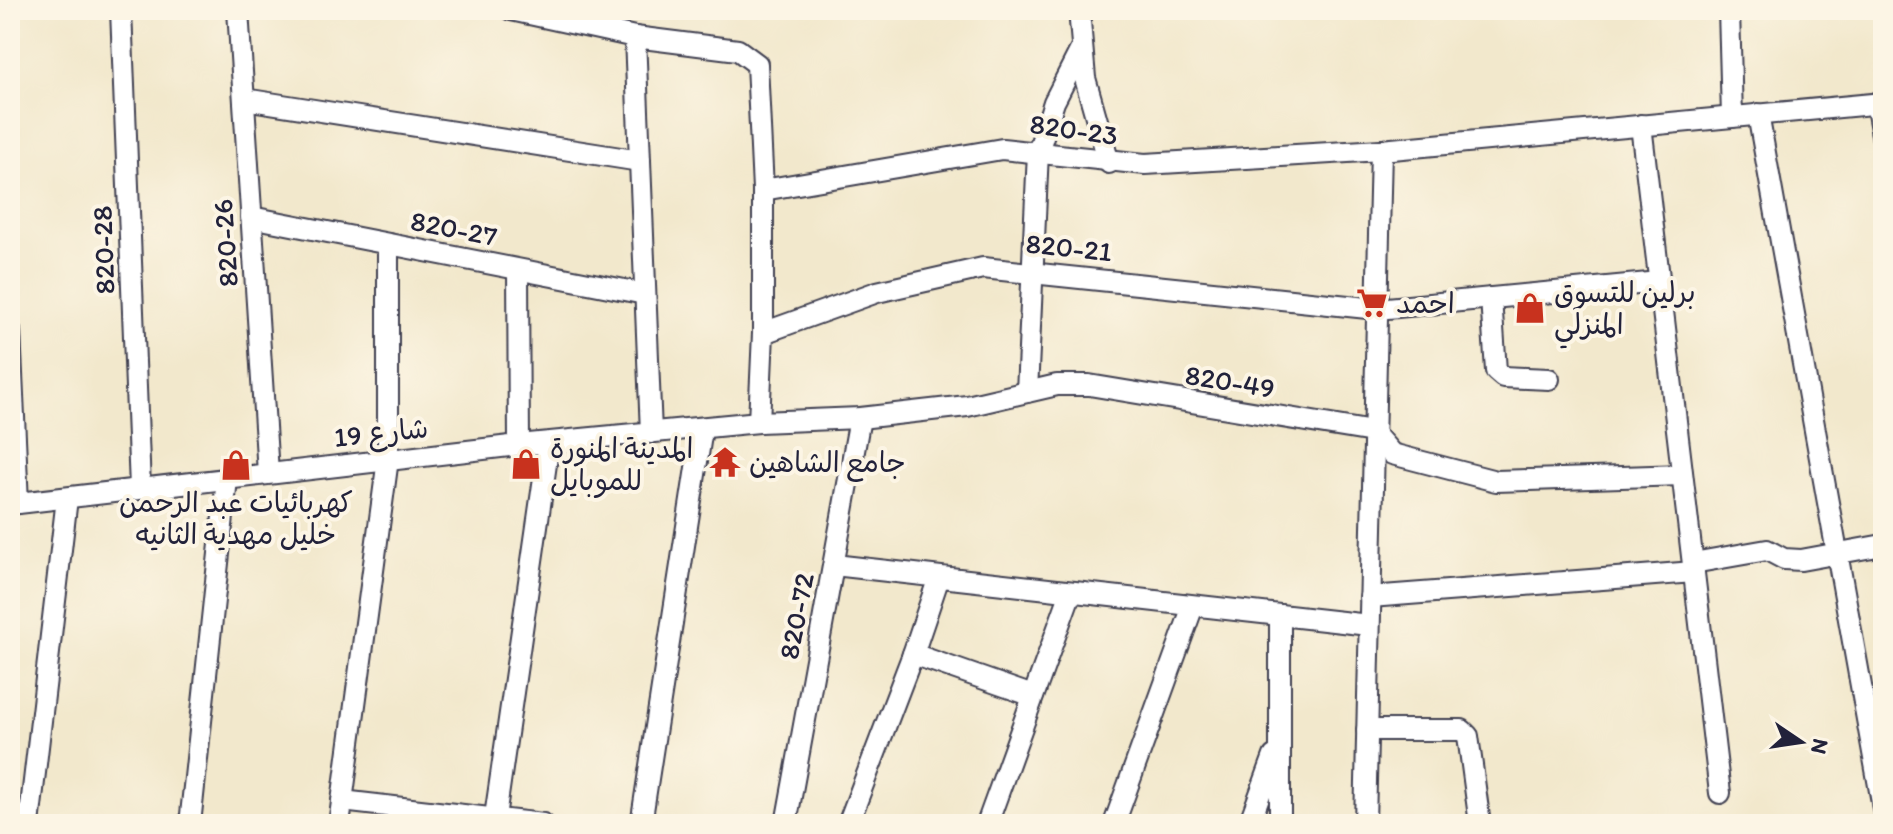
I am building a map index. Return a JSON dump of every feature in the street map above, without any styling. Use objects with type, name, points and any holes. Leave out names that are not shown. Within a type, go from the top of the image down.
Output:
[{"type":"street","name":"820-28","points":[[121,10],[140,488]]},
{"type":"street","name":"820-26","points":[[238,10],[268,473]]},
{"type":"street","points":[[511,10],[635,37],[730,48],[752,57],[760,72],[763,190],[763,333],[759,422]]},
{"type":"street","points":[[1079,10],[1081,49],[1109,163]]},
{"type":"street","points":[[1729,10],[1732,117]]},
{"type":"street","points":[[635,37],[651,433]]},
{"type":"street","points":[[1027,392],[1038,152],[1054,102],[1081,49]]},
{"type":"street","points":[[244,99],[640,161]]},
{"type":"street","points":[[1880,103],[1883,140]]},
{"type":"street","name":"820-23","points":[[763,190],[992,150],[1038,152],[1133,165],[1381,150],[1880,103]]},
{"type":"street","points":[[1758,114],[1883,808]]},
{"type":"street","points":[[1641,125],[1720,793]]},
{"type":"street","points":[[1365,824],[1381,150]]},
{"type":"street","name":"820-27","points":[[251,217],[645,294]]},
{"type":"street","points":[[339,824],[388,459],[388,244]]},
{"type":"street","name":"820-21","points":[[763,333],[877,292],[983,268],[1377,309],[1659,282]]},
{"type":"street","points":[[518,270],[519,445]]},
{"type":"street","points":[[1491,298],[1496,371],[1503,377],[1549,379]]},
{"type":"street","points":[[10,330],[14,504]]},
{"type":"street","name":"820-49","points":[[759,422],[860,418],[967,406],[1057,385],[1089,385],[1373,432]]},
{"type":"street","name":"820-72","points":[[786,824],[860,418]]},
{"type":"street","name":"شارع 19","points":[[14,504],[388,459],[759,422]]},
{"type":"street","points":[[641,824],[702,429]]},
{"type":"street","points":[[1373,432],[1392,454],[1496,481],[1682,475]]},
{"type":"street","points":[[495,817],[549,443]]},
{"type":"street","points":[[190,824],[227,479]]},
{"type":"street","points":[[29,824],[67,498]]},
{"type":"street","points":[[1370,597],[1693,567],[1767,550],[1793,559],[1883,545]]},
{"type":"street","points":[[834,565],[1369,625]]},
{"type":"street","points":[[848,824],[939,577]]},
{"type":"street","points":[[987,824],[1071,592]]},
{"type":"street","points":[[1114,824],[1193,606]]},
{"type":"street","points":[[1280,615],[1280,824]]},
{"type":"street","points":[[913,654],[1033,696]]},
{"type":"street","points":[[1367,730],[1462,730],[1468,736],[1480,824]]},
{"type":"street","points":[[1249,824],[1279,741]]},
{"type":"street","points":[[342,801],[543,824]]},
{"type":"place","name":"احمد","points":[[1372,303]]},
{"type":"place","name":"برلين للتسوق المنزلي","points":[[1530,308]]},
{"type":"place","name":"جامع الشاهين","points":[[725,462]]},
{"type":"place","name":"المدينة المنورة للموبايل","points":[[526,464]]},
{"type":"place","name":"كهربائيات عبد الرحمن خليل مهدية الثانيه","points":[[236,465]]}]
